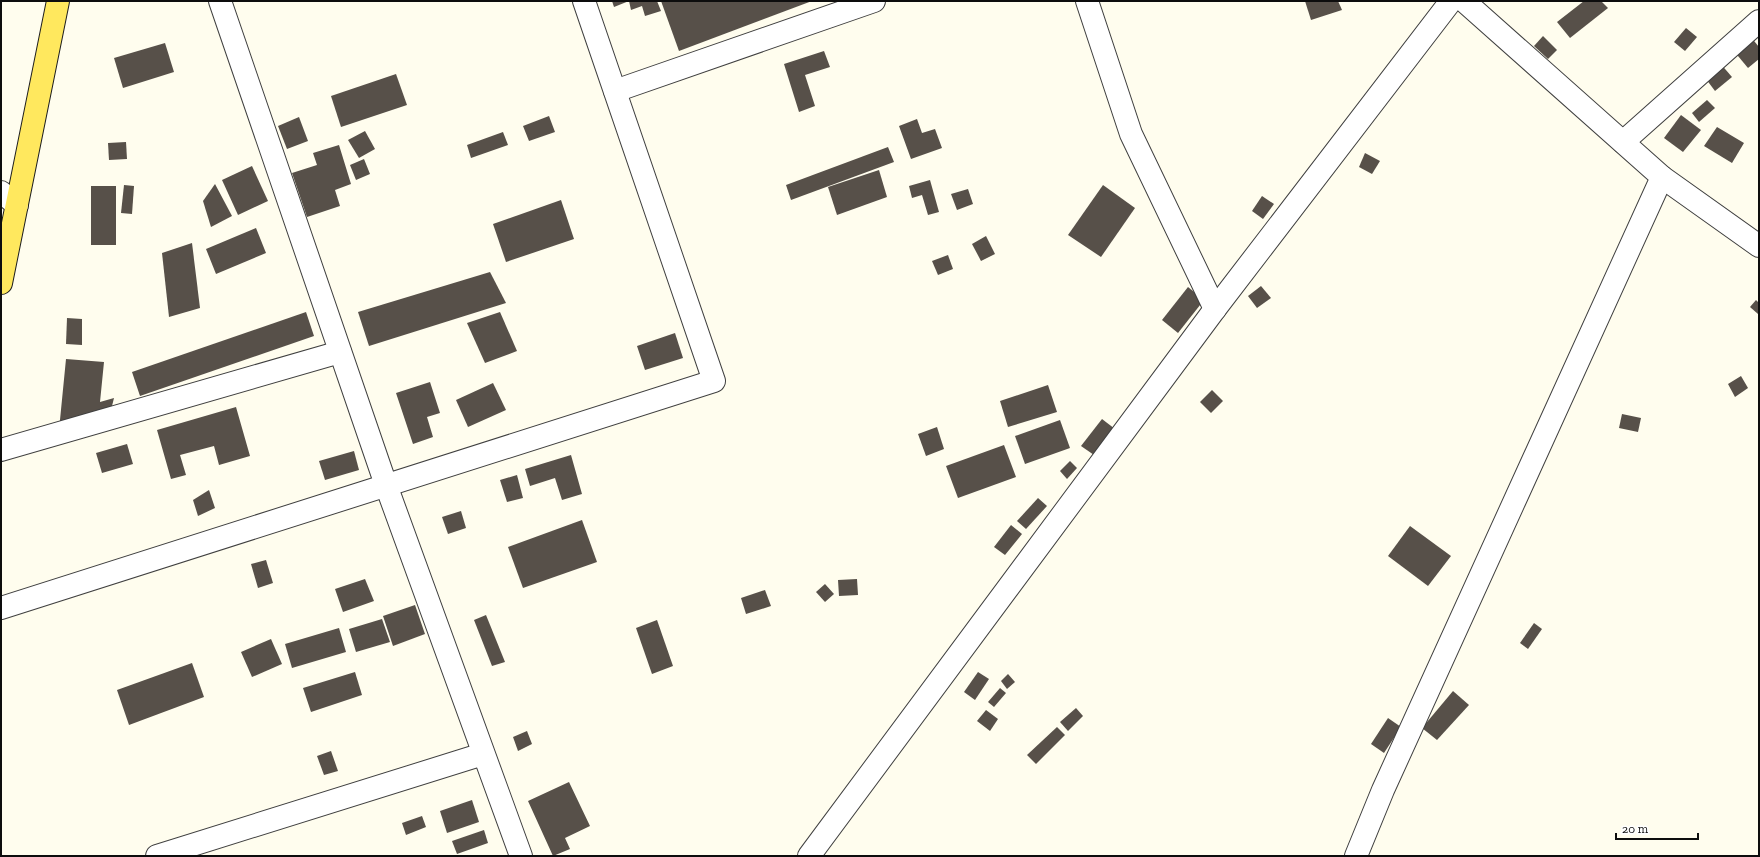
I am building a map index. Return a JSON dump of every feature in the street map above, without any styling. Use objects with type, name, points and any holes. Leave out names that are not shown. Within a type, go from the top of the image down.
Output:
[{"type":"main road","points":[[1,283],[9,199],[58,1]]},
{"type":"street","points":[[220,1],[386,485],[520,856]]},
{"type":"street","points":[[1,608],[714,381],[584,1]]},
{"type":"street","points":[[615,91],[874,1]]},
{"type":"street","points":[[1087,1],[1132,134],[1215,309]]},
{"type":"street","points":[[809,856],[1215,309],[1451,1]]},
{"type":"street","points":[[1464,1],[1662,178],[1759,246]]},
{"type":"street","points":[[1623,142],[1759,21]]},
{"type":"street","points":[[1356,856],[1383,790],[1662,178]]},
{"type":"street","points":[[1,450],[340,352]]},
{"type":"street","points":[[157,856],[483,754]]},
{"type":"building","points":[[612,1],[629,1],[614,7]]},
{"type":"building","points":[[629,1],[657,1],[661,11],[645,16],[642,6],[631,10]]},
{"type":"building","points":[[661,1],[812,1],[679,51]]},
{"type":"building","points":[[1305,1],[1338,1],[1342,10],[1311,20]]},
{"type":"building","points":[[1584,1],[1601,1],[1608,8],[1570,38],[1557,22]]},
{"type":"building","points":[[1686,28],[1697,37],[1685,51],[1674,42]]},
{"type":"building","points":[[1543,36],[1557,50],[1548,59],[1534,46]]},
{"type":"building","points":[[1750,36],[1759,47],[1759,59],[1748,68],[1733,50]]},
{"type":"building","points":[[165,43],[174,72],[123,88],[114,58]]},
{"type":"building","points":[[824,51],[830,67],[805,75],[815,106],[799,112],[784,64]]},
{"type":"building","points":[[1719,62],[1732,77],[1715,91],[1703,75]]},
{"type":"building","points":[[396,74],[407,105],[341,127],[331,96]]},
{"type":"building","points":[[1707,100],[1715,108],[1699,122],[1692,113]]},
{"type":"building","points":[[1681,115],[1701,130],[1683,152],[1664,138]]},
{"type":"building","points":[[549,116],[555,132],[529,141],[523,126]]},
{"type":"building","points":[[299,117],[308,141],[287,149],[278,126]]},
{"type":"building","points":[[917,119],[922,133],[935,129],[942,148],[911,159],[899,126]]},
{"type":"building","points":[[1717,127],[1744,143],[1732,163],[1704,146]]},
{"type":"building","points":[[365,131],[375,149],[359,158],[348,140]]},
{"type":"building","points":[[503,132],[508,145],[471,158],[467,145]]},
{"type":"building","points":[[126,142],[127,159],[109,160],[108,143]]},
{"type":"building","points":[[339,145],[351,184],[335,190],[340,206],[307,217],[292,173],[317,165],[313,153]]},
{"type":"building","points":[[888,147],[894,162],[791,200],[786,185]]},
{"type":"building","points":[[1365,153],[1380,161],[1372,174],[1359,167]]},
{"type":"building","points":[[364,159],[370,174],[356,180],[350,165]]},
{"type":"building","points":[[252,166],[268,201],[238,215],[222,180]]},
{"type":"building","points":[[879,170],[887,197],[837,215],[828,187]]},
{"type":"building","points":[[930,180],[939,212],[928,215],[922,195],[912,198],[909,186]]},
{"type":"building","points":[[215,184],[232,216],[211,227],[203,201]]},
{"type":"building","points":[[124,185],[134,186],[132,214],[121,213]]},
{"type":"building","points":[[1103,185],[1135,208],[1101,257],[1068,235]]},
{"type":"building","points":[[91,186],[116,186],[116,245],[91,245]]},
{"type":"building","points":[[968,189],[973,204],[957,210],[951,194]]},
{"type":"building","points":[[1262,196],[1274,204],[1263,219],[1252,211]]},
{"type":"building","points":[[561,200],[574,239],[506,262],[493,224]]},
{"type":"building","points":[[256,228],[266,253],[216,274],[206,249]]},
{"type":"building","points":[[986,236],[995,254],[981,261],[972,244]]},
{"type":"building","points":[[192,243],[200,308],[169,317],[162,253]]},
{"type":"building","points":[[948,255],[953,269],[938,275],[932,261]]},
{"type":"building","points":[[490,272],[506,303],[369,346],[358,312]]},
{"type":"building","points":[[1261,286],[1271,298],[1257,308],[1248,296]]},
{"type":"building","points":[[1188,287],[1204,300],[1178,333],[1162,320]]},
{"type":"building","points":[[1756,300],[1759,303],[1758,314],[1750,307]]},
{"type":"building","points":[[306,312],[314,336],[140,396],[132,372]]},
{"type":"building","points":[[500,312],[517,351],[485,363],[467,323]]},
{"type":"building","points":[[67,318],[82,319],[82,345],[66,344]]},
{"type":"building","points":[[675,333],[683,358],[645,370],[637,346]]},
{"type":"building","points":[[66,359],[104,362],[100,402],[114,398],[111,410],[59,430]]},
{"type":"building","points":[[1741,376],[1748,388],[1735,397],[1728,384]]},
{"type":"building","points":[[430,382],[440,413],[427,417],[433,437],[413,444],[396,393]]},
{"type":"building","points":[[493,383],[506,410],[468,427],[456,400]]},
{"type":"building","points":[[1048,385],[1057,412],[1008,427],[1000,401]]},
{"type":"building","points":[[1212,390],[1223,401],[1211,413],[1200,402]]},
{"type":"building","points":[[236,407],[250,456],[219,465],[214,446],[180,455],[186,475],[171,479],[157,430]]},
{"type":"building","points":[[1622,414],[1641,418],[1638,432],[1619,428]]},
{"type":"building","points":[[1102,419],[1115,429],[1094,455],[1081,446]]},
{"type":"building","points":[[1060,420],[1070,448],[1025,464],[1015,436]]},
{"type":"building","points":[[937,427],[944,449],[926,456],[918,434]]},
{"type":"building","points":[[127,444],[133,464],[102,473],[96,453]]},
{"type":"building","points":[[1004,445],[1016,477],[958,498],[946,466]]},
{"type":"building","points":[[354,451],[359,470],[325,480],[319,461]]},
{"type":"building","points":[[571,455],[582,494],[562,500],[555,478],[530,486],[525,469]]},
{"type":"building","points":[[1070,461],[1077,468],[1067,479],[1060,471]]},
{"type":"building","points":[[517,475],[523,498],[507,502],[500,480]]},
{"type":"building","points":[[209,490],[215,508],[198,516],[193,500]]},
{"type":"building","points":[[1038,498],[1047,506],[1026,529],[1017,521]]},
{"type":"building","points":[[461,511],[466,528],[448,534],[442,517]]},
{"type":"building","points":[[582,520],[597,562],[523,588],[508,547]]},
{"type":"building","points":[[1011,525],[1022,534],[1005,555],[994,547]]},
{"type":"building","points":[[1410,526],[1451,556],[1428,586],[1388,556]]},
{"type":"building","points":[[266,560],[273,583],[258,588],[251,564]]},
{"type":"building","points":[[365,579],[374,601],[343,612],[335,589]]},
{"type":"building","points":[[857,579],[858,595],[839,596],[838,580]]},
{"type":"building","points":[[825,584],[834,594],[825,602],[816,592]]},
{"type":"building","points":[[765,590],[771,606],[746,614],[741,598]]},
{"type":"building","points":[[415,605],[425,634],[393,646],[383,616]]},
{"type":"building","points":[[486,615],[505,662],[492,666],[474,620]]},
{"type":"building","points":[[382,619],[390,642],[356,652],[349,629]]},
{"type":"building","points":[[657,620],[673,666],[652,674],[636,628]]},
{"type":"building","points":[[1534,623],[1542,629],[1528,649],[1520,643]]},
{"type":"building","points":[[339,628],[346,652],[292,668],[285,644]]},
{"type":"building","points":[[271,639],[282,664],[252,677],[241,652]]},
{"type":"building","points":[[192,663],[204,697],[129,725],[117,690]]},
{"type":"building","points":[[355,672],[362,695],[311,712],[303,688]]},
{"type":"building","points":[[978,672],[989,679],[975,700],[964,692]]},
{"type":"building","points":[[1008,674],[1015,682],[1007,689],[1001,681]]},
{"type":"building","points":[[1000,688],[1006,693],[994,707],[988,702]]},
{"type":"building","points":[[1453,691],[1469,705],[1437,740],[1422,728]]},
{"type":"building","points":[[1076,708],[1083,716],[1068,731],[1060,722]]},
{"type":"building","points":[[986,710],[998,719],[990,731],[977,721]]},
{"type":"building","points":[[1388,718],[1401,727],[1384,753],[1371,744]]},
{"type":"building","points":[[1057,727],[1065,735],[1036,764],[1027,755]]},
{"type":"building","points":[[527,731],[532,744],[518,751],[513,737]]},
{"type":"building","points":[[331,751],[338,771],[324,775],[317,756]]},
{"type":"building","points":[[569,782],[590,826],[565,838],[570,849],[553,856],[528,801]]},
{"type":"building","points":[[472,800],[479,822],[447,833],[440,811]]},
{"type":"building","points":[[422,816],[426,827],[406,835],[402,823]]},
{"type":"building","points":[[484,830],[488,843],[457,854],[452,841]]}]
